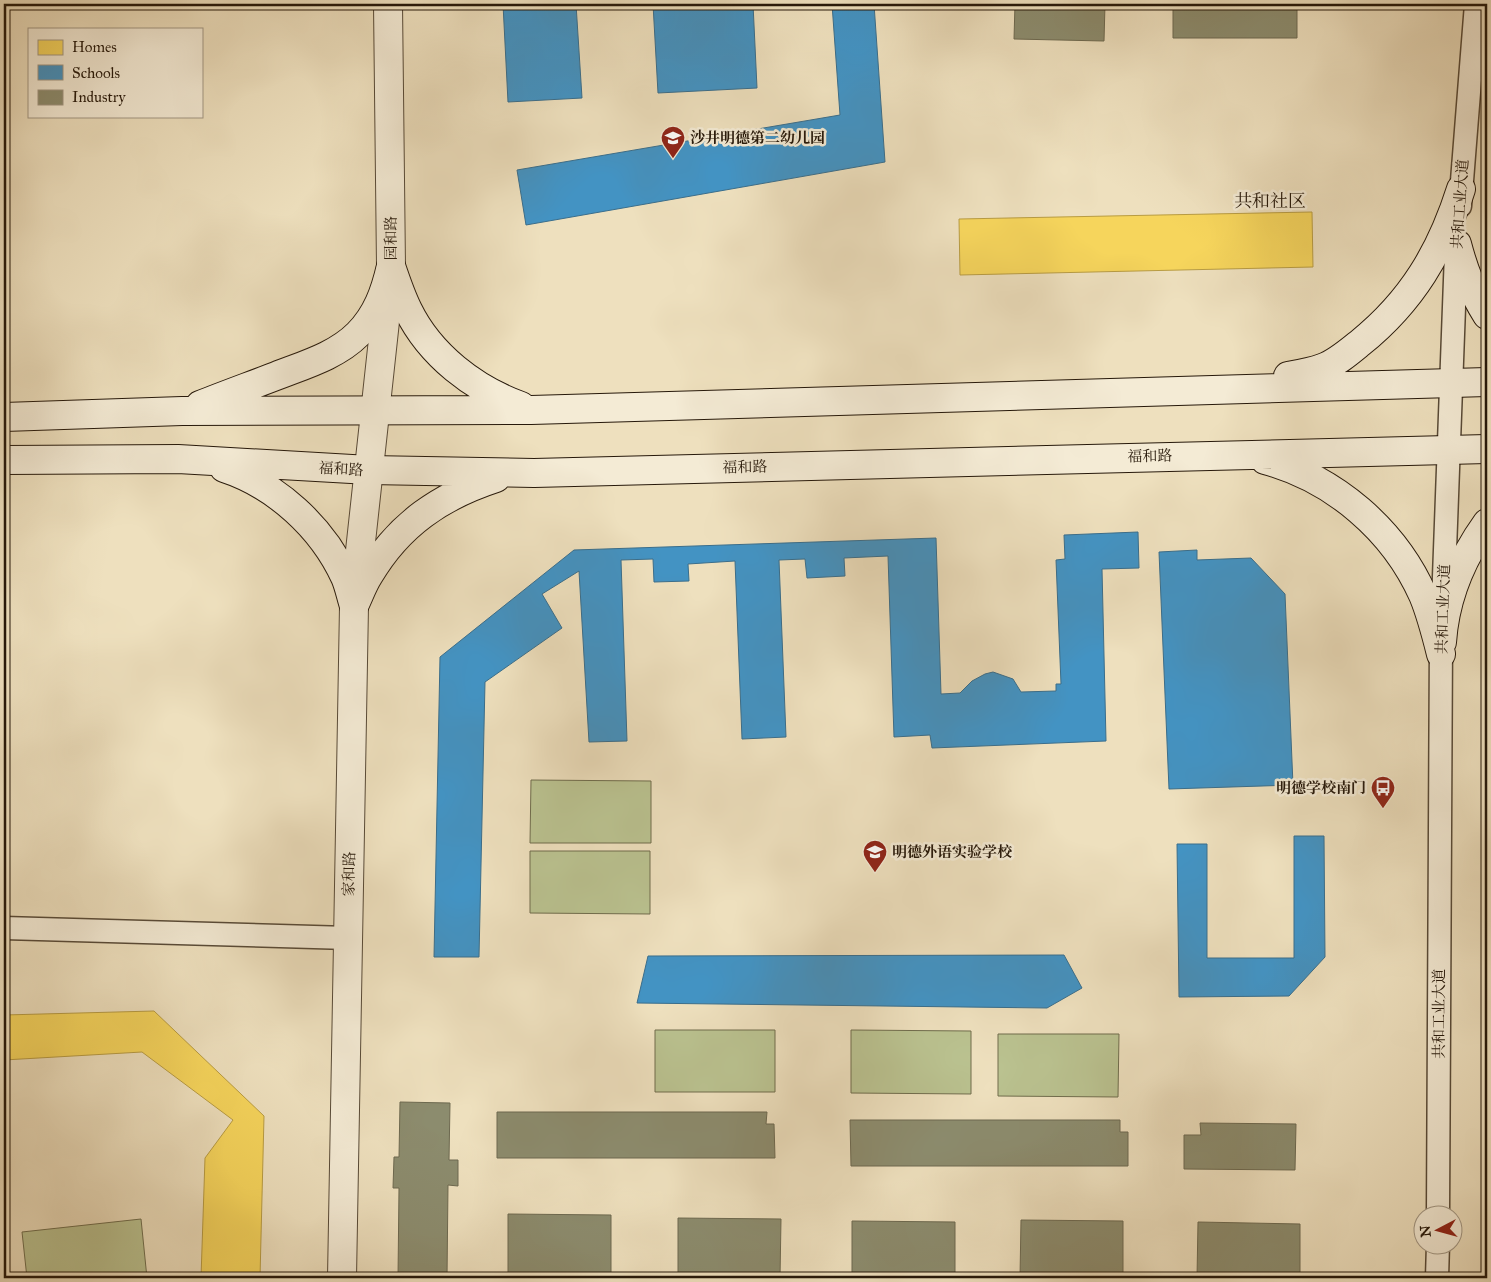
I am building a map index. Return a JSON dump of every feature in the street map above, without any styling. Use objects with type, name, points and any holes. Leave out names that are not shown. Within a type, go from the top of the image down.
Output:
[{"type":"main road","name":"园和路","points":[[369,470],[391,266],[388,4]]},
{"type":"main road","points":[[1236,389],[1324,368],[1351,350],[1377,329],[1421,279],[1438,250],[1451,220],[1461,189]]},
{"type":"main road","points":[[1457,244],[1463,270],[1474,294],[1487,315]]},
{"type":"main road","points":[[391,266],[408,311],[421,332],[436,350],[457,370],[480,387],[505,400],[531,410]]},
{"type":"main road","points":[[182,411],[314,362],[337,350],[358,334],[374,314],[385,291],[391,266]]},
{"type":"main road","points":[[4,417],[182,411],[531,410],[1487,382]]},
{"type":"main road","name":"福和路","points":[[4,460],[178,459],[369,470],[534,473],[1487,449]]},
{"type":"main road","points":[[1238,454],[1267,460],[1296,470],[1323,484],[1348,501],[1371,521],[1392,544],[1409,568],[1434,624],[1441,654]]},
{"type":"main road","points":[[203,461],[240,474],[288,503],[310,525],[330,550],[345,577],[354,606]]},
{"type":"main road","name":"家和路","points":[[342,1278],[354,606],[369,470]]},
{"type":"main road","points":[[354,606],[368,575],[387,548],[411,523],[431,508],[468,487],[500,477],[534,473]]},
{"type":"main road","points":[[1441,654],[1443,625],[1453,586],[1474,542],[1487,524]]},
{"type":"street","name":"共和工业大道","points":[[1438,1204],[1441,654],[1457,244],[1476,4]]},
{"type":"street","points":[[4,928],[348,938]]},
{"type":"street","points":[[1437,1278],[1438,1254]]},
{"type":"green space","points":[[531,780],[651,781],[651,843],[530,843]]},
{"type":"green space","points":[[530,851],[650,851],[650,914],[530,913]]},
{"type":"green space","points":[[655,1030],[775,1030],[775,1092],[655,1092]]},
{"type":"green space","points":[[851,1030],[971,1031],[971,1094],[851,1093]]},
{"type":"green space","points":[[998,1034],[1119,1034],[1118,1097],[998,1096]]},
{"type":"green space","points":[[141,1219],[147,1278],[27,1278],[22,1232]]},
{"type":"building: Homes","points":[[1312,212],[1313,267],[960,275],[959,219]]},
{"type":"building: Homes","points":[[154,1011],[264,1116],[260,1278],[201,1278],[205,1158],[233,1120],[142,1052],[4,1060],[4,1015]]},
{"type":"building: Schools","points":[[503,4],[576,4],[582,98],[508,102]]},
{"type":"building: Schools","points":[[653,4],[753,4],[757,88],[658,93]]},
{"type":"building: Schools","points":[[832,4],[874,4],[885,162],[526,225],[517,170],[840,115]]},
{"type":"building: Schools","points":[[1138,532],[1139,568],[1102,569],[1106,741],[932,748],[930,735],[894,737],[888,556],[844,558],[845,576],[807,578],[805,559],[779,560],[786,737],[742,739],[735,561],[688,564],[689,581],[654,582],[653,559],[621,560],[627,741],[589,742],[579,571],[542,594],[562,628],[485,682],[479,957],[434,957],[440,657],[574,550],[936,538],[941,694],[960,693],[972,681],[993,672],[1013,679],[1021,692],[1056,691],[1056,684],[1061,684],[1056,560],[1065,559],[1064,535]]},
{"type":"building: Schools","points":[[1197,550],[1197,560],[1251,558],[1285,594],[1293,785],[1169,789],[1159,552]]},
{"type":"building: Schools","points":[[1294,836],[1324,836],[1325,957],[1289,996],[1179,997],[1177,844],[1207,844],[1207,958],[1294,958]]},
{"type":"building: Schools","points":[[1064,955],[1082,988],[1047,1008],[637,1003],[648,956]]},
{"type":"building: Industry","points":[[1015,4],[1105,4],[1104,41],[1014,39]]},
{"type":"building: Industry","points":[[1173,4],[1297,4],[1297,38],[1173,38]]},
{"type":"building: Industry","points":[[400,1102],[450,1103],[449,1160],[458,1160],[458,1186],[448,1185],[447,1278],[398,1278],[399,1188],[393,1188],[394,1157],[399,1157]]},
{"type":"building: Industry","points":[[497,1112],[767,1112],[766,1124],[774,1124],[775,1158],[497,1158]]},
{"type":"building: Industry","points":[[850,1120],[1120,1120],[1120,1132],[1128,1132],[1128,1166],[851,1166]]},
{"type":"building: Industry","points":[[1200,1123],[1296,1124],[1295,1170],[1184,1169],[1184,1135],[1201,1135]]},
{"type":"building: Industry","points":[[508,1214],[611,1215],[611,1278],[508,1278]]},
{"type":"building: Industry","points":[[678,1218],[781,1219],[780,1278],[678,1278]]},
{"type":"building: Industry","points":[[1021,1220],[1123,1221],[1123,1278],[1020,1278]]},
{"type":"building: Industry","points":[[852,1221],[955,1222],[955,1278],[852,1278]]},
{"type":"building: Industry","points":[[1198,1222],[1300,1224],[1300,1278],[1197,1278]]},
{"type":"place","name":"沙井明德第二幼儿园","points":[[673,159]]},
{"type":"place","name":"明德学校南门","points":[[1383,809]]},
{"type":"place","name":"明德外语实验学校","points":[[875,873]]},
{"type":"district","name":"共和社区","points":[[1270,201]]}]
